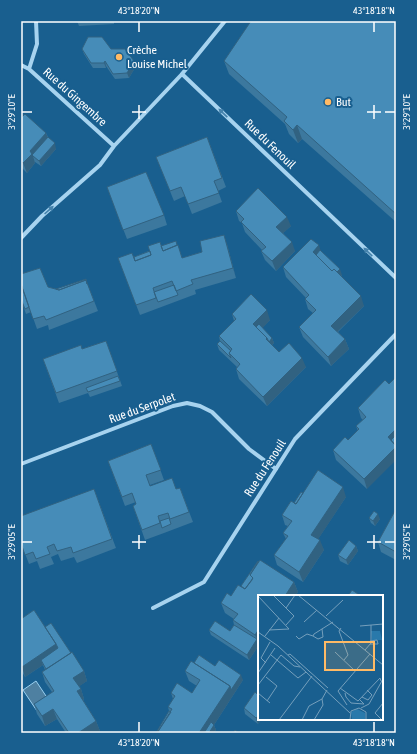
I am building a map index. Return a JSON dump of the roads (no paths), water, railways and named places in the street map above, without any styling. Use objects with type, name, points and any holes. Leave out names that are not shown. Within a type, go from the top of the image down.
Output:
[{"type":"street","points":[[29,69],[37,44],[36,21]]},
{"type":"street","points":[[21,238],[42,216],[100,165],[114,146],[182,74],[225,21]]},
{"type":"street","name":"Rue du Gingembre","points":[[21,65],[29,69],[114,146]]},
{"type":"street","name":"Rue du Fenouil","points":[[182,74],[396,278]]},
{"type":"street","name":"Rue du Fenouil","points":[[153,608],[204,582],[296,439],[396,334]]},
{"type":"street","name":"Rue du Serpolet","points":[[21,464],[173,406],[187,403],[200,406],[212,412],[249,449],[276,469]]},
{"type":"water","points":[[36,681],[50,702],[37,711],[23,690]]},
{"type":"place","name":"Crèche Louise Michel","points":[[119,57]]},
{"type":"place","name":"But","points":[[328,102]]}]
